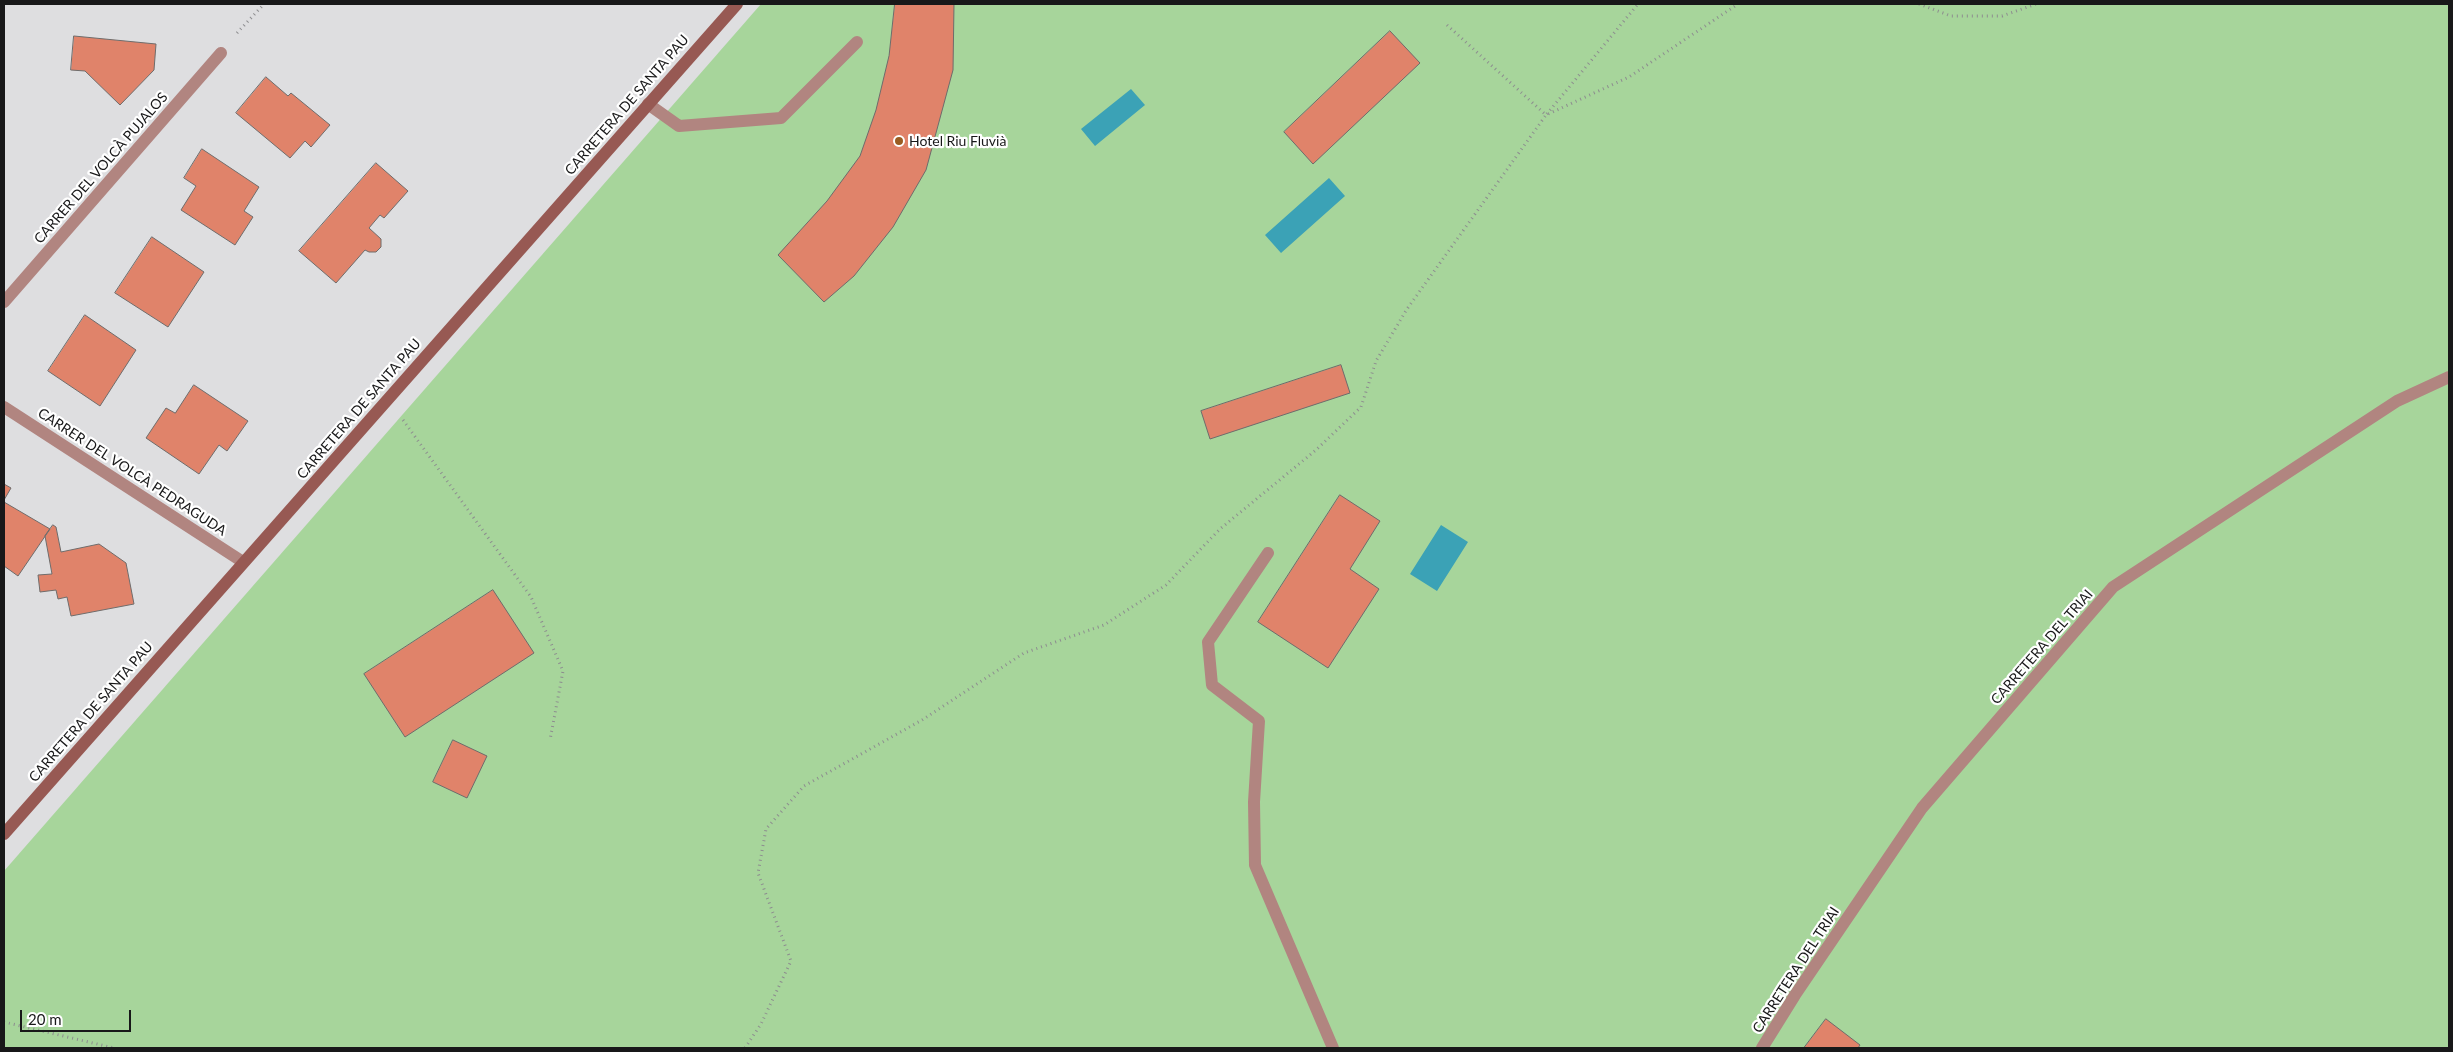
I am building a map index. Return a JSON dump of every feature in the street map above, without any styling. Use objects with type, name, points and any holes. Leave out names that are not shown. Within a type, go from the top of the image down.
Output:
[{"type":"main road","name":"CARRETERA DE SANTA PAU","points":[[4,834],[737,4]]},
{"type":"street","points":[[648,104],[679,126],[781,118],[857,42]]},
{"type":"street","name":"CARRER DEL VOLCÀ PUJALOS","points":[[4,302],[221,53]]},
{"type":"street","name":"CARRETERA DEL TRIAI","points":[[1762,1048],[1795,995],[1922,808],[2113,587],[2397,401],[2449,377]]},
{"type":"street","name":"CARRER DEL VOLCÀ PEDRAGUDA","points":[[4,407],[243,562]]},
{"type":"street","points":[[1268,553],[1208,642],[1212,685],[1259,721],[1254,802],[1256,865],[1333,1048]]},
{"type":"path","points":[[221,53],[264,4]]},
{"type":"path","points":[[745,1048],[761,1024],[791,961],[758,873],[766,829],[804,786],[922,720],[1024,653],[1104,625],[1166,584],[1220,529],[1316,450],[1361,408],[1376,361],[1407,309],[1546,114],[1638,4]]},
{"type":"path","points":[[1546,114],[1629,77],[1738,4]]},
{"type":"path","points":[[1919,4],[1951,16],[2002,16],[2036,4]]},
{"type":"path","points":[[1447,25],[1546,114]]},
{"type":"path","points":[[387,399],[531,597],[563,671],[550,740]]},
{"type":"path","points":[[4,1022],[114,1048]]},
{"type":"green space","points":[[761,4],[2449,4],[2449,1048],[4,1048],[4,871]]},
{"type":"water","points":[[1131,89],[1145,105],[1095,146],[1081,129]]},
{"type":"water","points":[[1329,178],[1345,196],[1281,253],[1265,235]]},
{"type":"water","points":[[1441,525],[1468,542],[1437,591],[1410,574]]},
{"type":"building","name":"Hotel Riu Fluvià","points":[[895,4],[954,4],[953,70],[926,170],[893,227],[854,276],[824,302],[778,255],[827,201],[860,156],[876,110],[889,56]]},
{"type":"building","points":[[1390,31],[1420,63],[1313,164],[1284,132]]},
{"type":"building","points":[[74,36],[156,44],[154,70],[120,105],[85,71],[71,70]]},
{"type":"building","points":[[266,77],[288,96],[291,93],[330,125],[311,147],[305,141],[290,158],[236,113]]},
{"type":"building","points":[[202,149],[259,187],[244,211],[253,217],[235,245],[181,210],[196,186],[184,178]]},
{"type":"building","points":[[376,163],[408,191],[384,218],[380,215],[369,228],[381,239],[381,247],[376,252],[365,250],[336,283],[299,251]]},
{"type":"building","points":[[152,237],[204,272],[168,327],[115,293]]},
{"type":"building","points":[[85,315],[136,350],[100,406],[48,371]]},
{"type":"building","points":[[1341,365],[1350,393],[1210,439],[1201,411]]},
{"type":"building","points":[[194,385],[248,421],[227,451],[219,445],[199,474],[146,438],[166,408],[175,413]]},
{"type":"building","points":[[4,484],[11,488],[4,500]]},
{"type":"building","points":[[1340,495],[1380,521],[1350,569],[1379,589],[1328,668],[1258,622]]},
{"type":"building","points":[[4,502],[50,529],[18,576],[4,566]]},
{"type":"building","points":[[53,525],[56,527],[61,552],[99,544],[126,563],[134,604],[71,616],[67,597],[58,599],[56,590],[40,592],[38,575],[52,574],[45,536]]},
{"type":"building","points":[[493,590],[534,653],[405,737],[364,674]]},
{"type":"building","points":[[453,740],[487,756],[467,798],[433,782]]},
{"type":"building","points":[[1826,1019],[1860,1045],[1858,1048],[1804,1048]]},
{"type":"place","name":"Hotel Riu Fluvià","points":[[899,141]]}]
